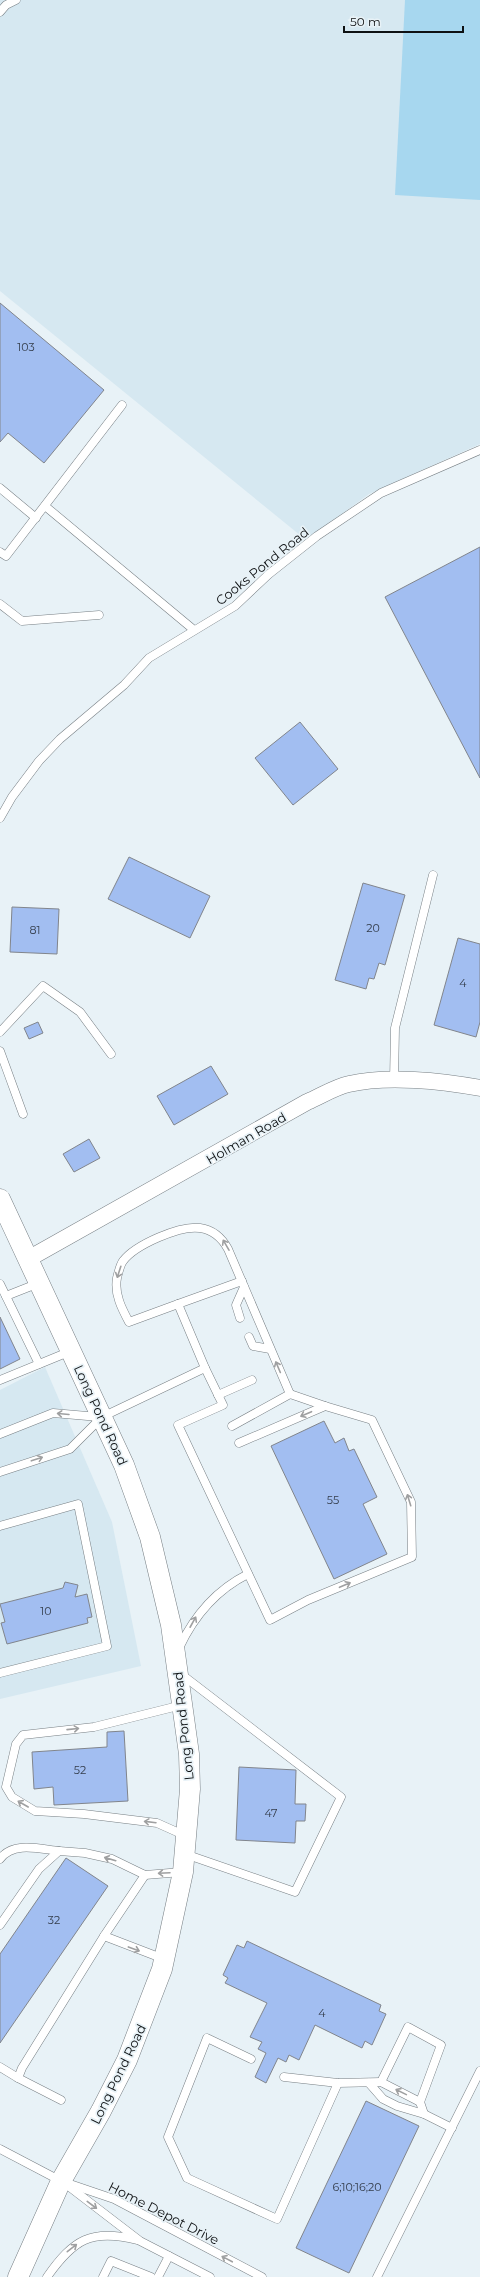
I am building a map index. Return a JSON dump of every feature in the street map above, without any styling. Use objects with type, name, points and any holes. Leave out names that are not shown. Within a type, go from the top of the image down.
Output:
[{"type":"street","name":"Holman Road","points":[[28,1259],[307,1102],[349,1084],[394,1081],[438,1083],[480,1088]]},
{"type":"street","name":"Long Pond Road","points":[[1,1205],[40,1282],[132,1484],[150,1538],[164,1591],[177,1664],[189,1775],[185,1854],[165,1959],[127,2060],[101,2111],[61,2181],[18,2277]]},
{"type":"lane","points":[[0,12],[3,3],[16,0]]},
{"type":"lane","points":[[0,552],[6,556],[122,405]]},
{"type":"lane","name":"Cooks Pond Road","points":[[0,818],[30,773],[60,738],[124,685],[150,658],[235,606],[269,574],[318,536],[380,493],[480,450]]},
{"type":"lane","points":[[0,488],[36,518]]},
{"type":"lane","points":[[45,506],[194,630]]},
{"type":"lane","points":[[0,604],[22,621],[99,615]]},
{"type":"lane","points":[[394,1081],[395,1028],[433,875]]},
{"type":"lane","points":[[0,1032],[43,986],[80,1012],[111,1054]]},
{"type":"lane","points":[[0,1051],[23,1114]]},
{"type":"lane","points":[[178,1304],[205,1368],[223,1405],[178,1425],[270,1620],[308,1600],[412,1557],[411,1502],[372,1420],[290,1394],[243,1284],[221,1237],[200,1227],[183,1229],[137,1249],[122,1262],[117,1279],[118,1301],[129,1322],[178,1304],[243,1284]]},
{"type":"lane","points":[[6,1296],[40,1282]]},
{"type":"lane","points":[[0,1284],[39,1364]]},
{"type":"lane","points":[[240,1318],[236,1305],[243,1284]]},
{"type":"lane","points":[[249,1337],[253,1346],[270,1349]]},
{"type":"lane","points":[[0,1380],[71,1351]]},
{"type":"lane","points":[[0,1472],[70,1449],[102,1417],[205,1368]]},
{"type":"lane","points":[[218,1395],[252,1380]]},
{"type":"lane","points":[[232,1426],[290,1394]]},
{"type":"lane","points":[[239,1443],[325,1406]]},
{"type":"lane","points":[[0,1434],[53,1413],[102,1417]]},
{"type":"lane","points":[[0,1526],[78,1504],[107,1646],[0,1673]]},
{"type":"lane","points":[[182,1704],[94,1727],[23,1735],[16,1744],[6,1786],[12,1798],[35,1811],[84,1814],[157,1823],[185,1854],[295,1892],[342,1797],[177,1664],[198,1614],[230,1583],[248,1574]]},
{"type":"lane","points":[[0,1859],[4,1854],[20,1847],[59,1850],[85,1853],[112,1859],[145,1874]]},
{"type":"lane","points":[[0,1925],[38,1869],[59,1850]]},
{"type":"lane","points":[[18,2078],[22,2068],[104,1936],[145,1874],[185,1854]]},
{"type":"lane","points":[[104,1936],[165,1959]]},
{"type":"lane","points":[[381,2082],[408,2027],[441,2045],[420,2102],[424,2114]]},
{"type":"lane","points":[[251,2059],[206,2038],[168,2137],[187,2178],[277,2220],[338,2083]]},
{"type":"lane","points":[[0,2067],[61,2100]]},
{"type":"lane","points":[[377,2277],[452,2128],[477,2083],[479,2072]]},
{"type":"lane","points":[[284,2077],[338,2083],[381,2082],[420,2102]]},
{"type":"lane","points":[[369,2083],[382,2099],[397,2106],[424,2114],[452,2128]]},
{"type":"lane","points":[[0,2149],[61,2181]]},
{"type":"lane","name":"Home Depot Drive","points":[[61,2181],[140,2241],[210,2277]]},
{"type":"lane","name":"Home Depot Drive","points":[[61,2181],[114,2199],[262,2277]]},
{"type":"lane","points":[[47,2277],[73,2246],[90,2238],[106,2235],[140,2241]]},
{"type":"lane","points":[[158,2277],[169,2256]]},
{"type":"lane","points":[[103,2277],[111,2261],[151,2277]]},
{"type":"shaded area","points":[[0,0],[480,0],[480,444],[369,494],[306,540],[0,291]]},
{"type":"shaded area","points":[[405,0],[480,0],[480,200],[395,195]]},
{"type":"shaded area","points":[[45,1367],[112,1522],[141,1666],[0,1699],[0,1390]]},
{"type":"building","points":[[0,303],[104,390],[44,463],[8,433],[0,442]]},
{"type":"building","points":[[480,547],[480,778],[385,597]]},
{"type":"building","points":[[300,722],[338,769],[293,805],[255,758]]},
{"type":"building","points":[[129,857],[210,896],[190,938],[108,899]]},
{"type":"building","points":[[363,883],[405,895],[385,965],[379,963],[374,979],[369,978],[366,989],[335,980]]},
{"type":"building","points":[[12,907],[59,909],[57,954],[10,952]]},
{"type":"building","points":[[458,938],[480,944],[480,1022],[476,1037],[434,1025]]},
{"type":"building","points":[[38,1022],[43,1033],[29,1039],[24,1028]]},
{"type":"building","points":[[211,1066],[228,1094],[174,1125],[157,1096]]},
{"type":"building","points":[[89,1139],[100,1158],[74,1172],[63,1154]]},
{"type":"building","points":[[0,1317],[20,1359],[0,1369]]},
{"type":"building","points":[[324,1421],[335,1443],[344,1438],[349,1451],[354,1449],[377,1497],[363,1504],[387,1554],[334,1579],[271,1446]]},
{"type":"building","points":[[65,1582],[78,1585],[75,1597],[87,1594],[92,1617],[87,1618],[88,1623],[7,1644],[1,1623],[5,1622],[0,1604],[63,1588]]},
{"type":"building","points":[[124,1731],[128,1801],[54,1805],[53,1787],[34,1789],[32,1752],[107,1747],[107,1732]]},
{"type":"building","points":[[239,1767],[296,1770],[295,1804],[306,1804],[305,1821],[296,1821],[295,1843],[236,1840]]},
{"type":"building","points":[[66,1858],[108,1886],[0,2043],[0,1954]]},
{"type":"building","points":[[247,1941],[381,2005],[379,2011],[386,2014],[372,2045],[365,2041],[362,2048],[315,2025],[299,2060],[289,2055],[286,2062],[278,2058],[266,2083],[255,2077],[266,2053],[258,2049],[262,2042],[250,2037],[267,2003],[225,1983],[228,1978],[223,1975],[237,1945],[244,1948]]},
{"type":"building","points":[[366,2101],[419,2126],[349,2273],[296,2248]]}]
